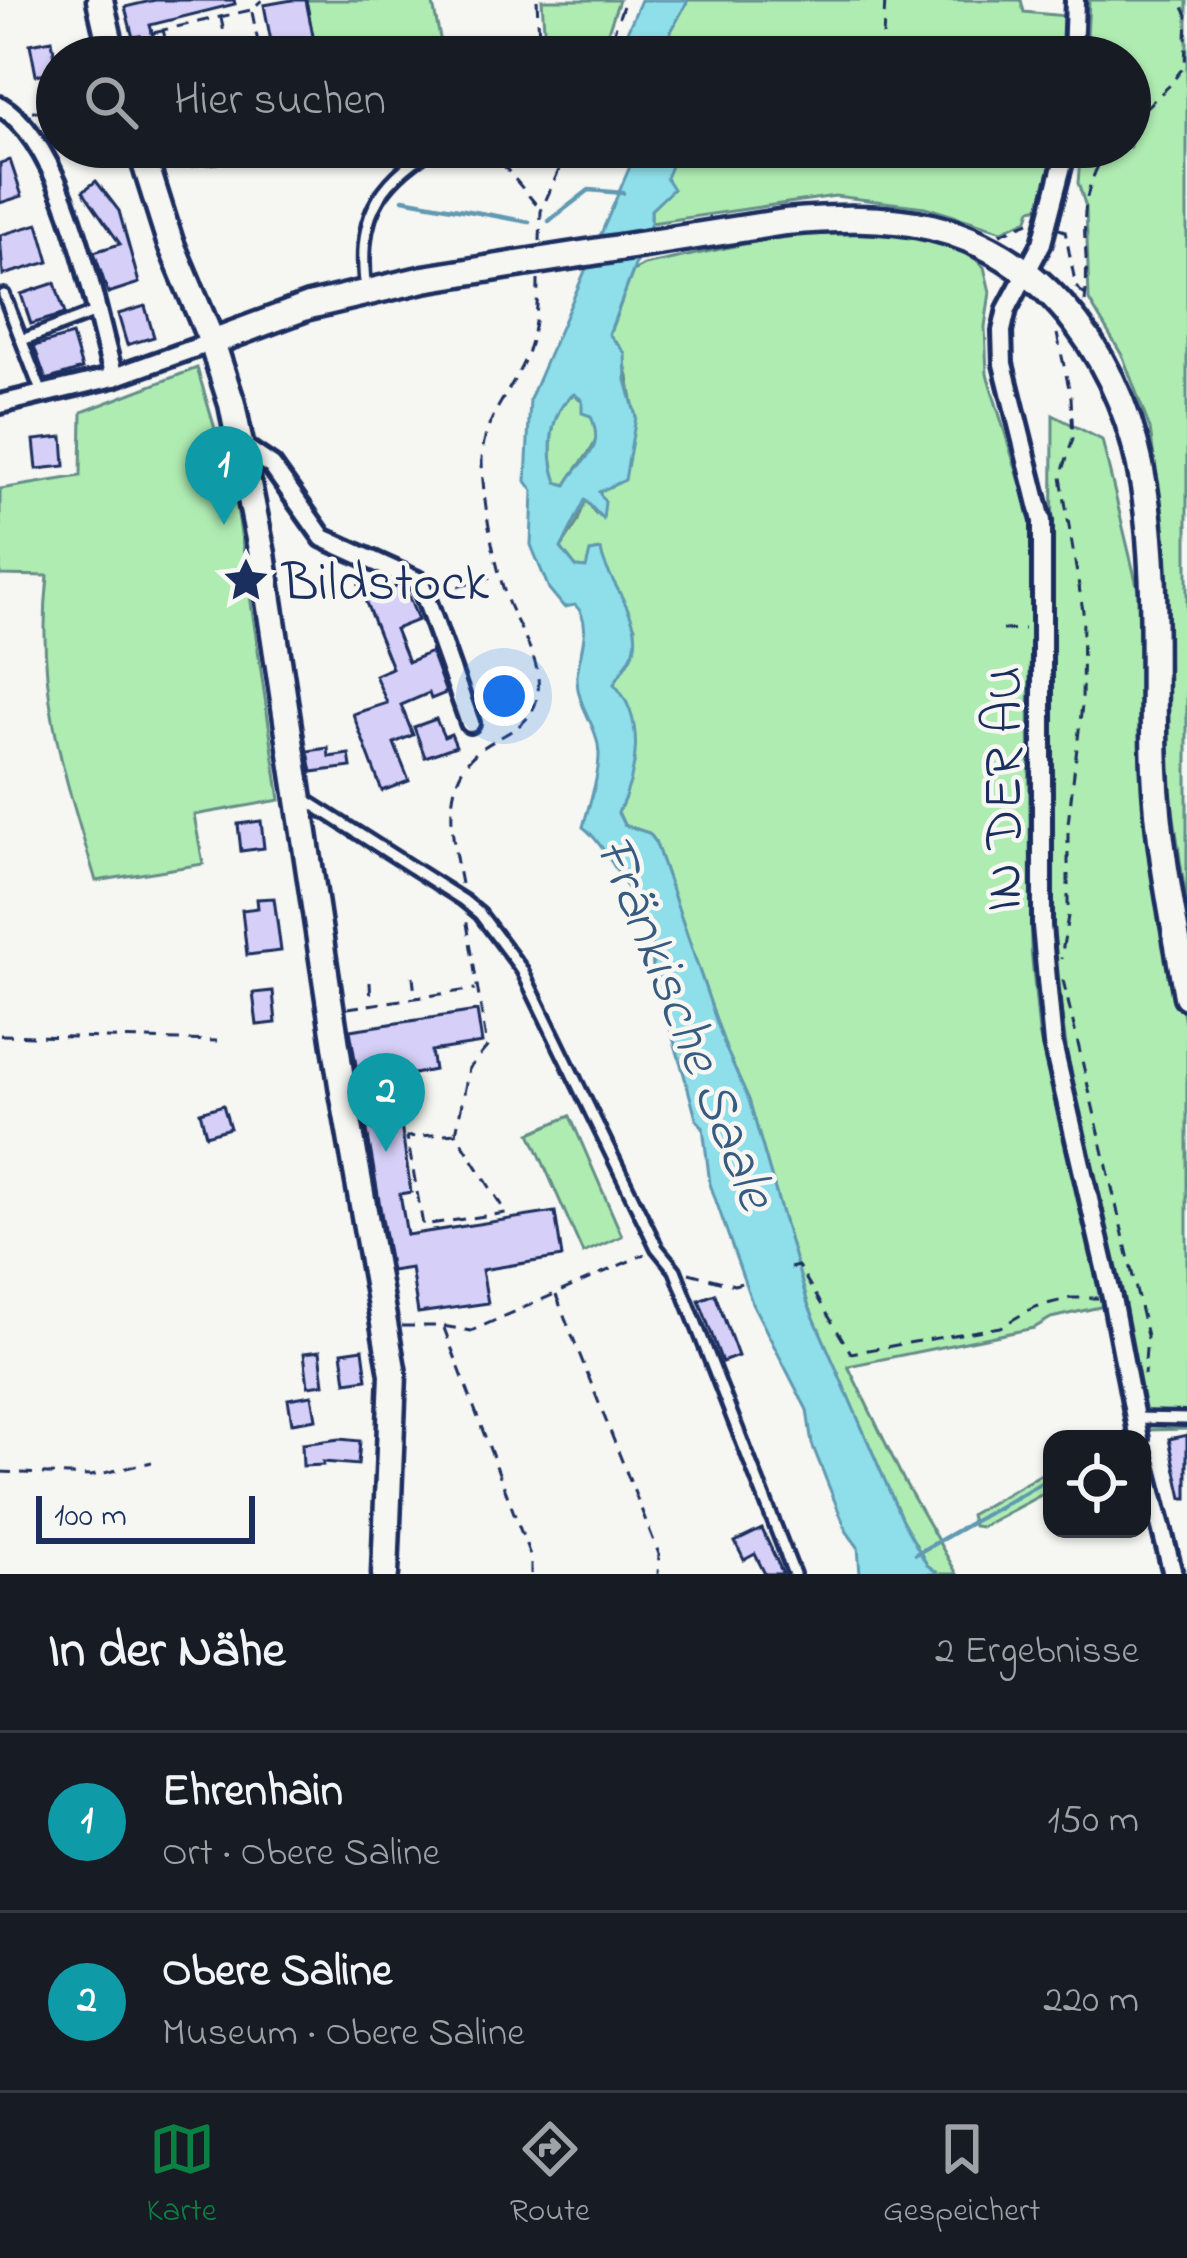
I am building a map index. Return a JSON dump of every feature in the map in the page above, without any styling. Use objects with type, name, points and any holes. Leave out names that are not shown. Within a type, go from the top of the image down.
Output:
[{"type":"main road","points":[[100,0],[108,36]]},
{"type":"main road","points":[[147,168],[170,242],[212,342],[244,447],[343,1092],[393,1374],[386,1574]]},
{"type":"main road","points":[[212,342],[309,306],[366,292],[785,222],[847,218],[934,228],[986,248],[1027,274],[1071,314],[1114,382],[1134,440],[1145,492],[1155,776],[1187,996]]},
{"type":"street","points":[[1073,36],[1076,0]]},
{"type":"street","points":[[0,106],[36,142]]},
{"type":"street","points":[[50,168],[66,204],[114,377]]},
{"type":"street","name":"IN DER AU","points":[[1063,168],[1056,200],[1027,274],[1007,309],[1003,364],[1042,521],[1042,926],[1053,1044],[1112,1298],[1137,1430]]},
{"type":"street","points":[[0,404],[114,377],[212,342]]},
{"type":"street","points":[[244,447],[272,466],[322,538],[420,583],[470,723]]},
{"type":"street","points":[[1151,1489],[1173,1574]]},
{"type":"lane","points":[[366,292],[361,252],[374,203],[403,168]]},
{"type":"lane","points":[[4,295],[43,396]]},
{"type":"lane","points":[[22,340],[96,312]]},
{"type":"lane","points":[[300,796],[463,900],[480,914],[522,970],[657,1248],[675,1270],[794,1574]]},
{"type":"lane","points":[[1134,1418],[1187,1419]]},
{"type":"path","points":[[148,36],[251,10],[262,0]]},
{"type":"path","points":[[537,0],[539,36]]},
{"type":"path","points":[[612,36],[625,0]]},
{"type":"path","points":[[883,36],[885,0]]},
{"type":"path","points":[[1151,103],[1184,64],[1187,15],[1179,0]]},
{"type":"path","points":[[251,10],[257,36]]},
{"type":"path","points":[[221,17],[225,36]]},
{"type":"path","points":[[164,30],[165,36]]},
{"type":"path","points":[[505,168],[541,211]]},
{"type":"path","points":[[456,1133],[407,1136],[423,1226],[506,1213],[456,1133],[469,1068],[487,1047],[452,813],[461,773],[479,751],[526,720],[537,696],[536,667],[500,576],[483,480],[484,438],[533,337],[532,262],[541,211],[560,168]]},
{"type":"path","points":[[1097,168],[1082,212],[1084,305],[1056,329],[1072,397],[1073,438],[1060,477],[1083,611],[1082,705],[1068,824],[1068,916],[1060,968],[1148,1336],[1144,1382]]},
{"type":"path","points":[[424,595],[500,576]]},
{"type":"path","points":[[1001,630],[1044,629]]},
{"type":"path","points":[[412,976],[416,998]]},
{"type":"path","points":[[370,982],[369,1005],[477,989]]},
{"type":"path","points":[[0,1035],[217,1041]]},
{"type":"path","points":[[385,1329],[409,1325],[471,1331],[657,1248]]},
{"type":"path","points":[[790,1268],[798,1266],[851,1353],[1000,1327],[1035,1307],[1071,1298],[1112,1298]]},
{"type":"path","points":[[675,1270],[734,1285],[748,1280]]},
{"type":"path","points":[[556,1295],[659,1554],[658,1574]]},
{"type":"path","points":[[443,1326],[531,1558],[531,1574]]},
{"type":"path","points":[[0,1472],[91,1476],[152,1462]]},
{"type":"green space","points":[[306,0],[432,0],[440,36],[313,36]]},
{"type":"green space","points":[[542,0],[619,0],[606,36],[545,36]]},
{"type":"green space","points":[[688,0],[1021,0],[1024,12],[1066,16],[1065,36],[668,36]]},
{"type":"green space","points":[[1089,0],[1187,0],[1187,909],[1168,774],[1164,530],[1150,429],[1123,357],[1089,300],[1086,207],[1078,183],[1079,168],[1151,168],[1151,36],[1087,36]]},
{"type":"green space","points":[[670,168],[1052,168],[1041,207],[1002,231],[925,207],[835,196],[651,223],[651,210],[672,189],[665,178]]},
{"type":"green space","points":[[826,227],[920,235],[972,256],[984,267],[990,292],[985,327],[987,374],[1032,521],[1031,949],[1039,1033],[1104,1306],[1051,1318],[1034,1328],[848,1366],[904,1481],[957,1574],[939,1574],[927,1565],[902,1520],[808,1304],[749,1100],[726,1049],[655,841],[649,833],[624,825],[618,812],[624,799],[614,684],[634,649],[635,627],[604,567],[601,550],[590,552],[587,568],[576,567],[561,548],[586,499],[595,513],[598,492],[636,417],[625,362],[609,335],[633,271]]},
{"type":"green space","points":[[197,368],[236,500],[280,800],[194,815],[203,864],[96,881],[63,768],[49,694],[48,576],[0,575],[0,489],[81,476],[82,412]]},
{"type":"green space","points":[[574,394],[588,408],[598,432],[566,485],[557,483],[552,435],[559,412]]},
{"type":"green space","points":[[1053,415],[1102,440],[1147,627],[1171,943],[1187,1035],[1187,1429],[1149,1430],[1070,1074],[1051,939]]},
{"type":"green space","points":[[570,1116],[622,1236],[583,1253],[530,1133]]},
{"type":"green space","points":[[1043,1473],[1043,1494],[981,1527],[973,1526],[970,1515]]},
{"type":"water","points":[[641,0],[688,0],[668,36],[625,36]]},
{"type":"water","name":"Fränkische Saale","points":[[629,168],[670,168],[666,178],[673,189],[651,210],[651,223],[609,334],[625,353],[636,417],[625,480],[599,492],[605,502],[603,519],[585,500],[561,548],[576,567],[586,568],[590,552],[601,550],[634,625],[634,650],[614,684],[631,713],[636,747],[618,813],[624,825],[649,833],[655,841],[726,1049],[749,1100],[808,1304],[902,1520],[927,1565],[939,1574],[860,1574],[858,1547],[847,1532],[812,1444],[807,1410],[752,1303],[710,1184],[703,1127],[696,1119],[654,975],[651,938],[622,879],[583,827],[599,754],[578,687],[584,620],[575,605],[564,607],[549,589],[531,545],[533,491],[526,481],[530,399]],"holes":[[[574,394],[582,400],[582,413],[591,416],[596,439],[566,485],[557,482],[552,435],[559,412]]]},
{"type":"building","points":[[155,0],[234,0],[235,4],[150,25],[153,36],[133,36],[125,7]]},
{"type":"building","points":[[306,0],[313,36],[270,36],[264,5]]},
{"type":"building","points":[[36,43],[36,75],[30,44]]},
{"type":"building","points":[[10,160],[22,196],[0,203],[0,163]]},
{"type":"building","points":[[96,181],[119,211],[139,283],[108,293],[94,252],[120,244],[83,191]]},
{"type":"building","points":[[38,224],[49,262],[3,275],[0,235]]},
{"type":"building","points":[[55,283],[65,314],[31,324],[21,294]]},
{"type":"building","points":[[145,306],[154,337],[127,345],[118,314]]},
{"type":"building","points":[[72,335],[82,369],[46,380],[34,346]]},
{"type":"building","points":[[63,437],[65,466],[37,469],[34,440]]},
{"type":"building","points":[[375,579],[381,593],[398,586],[406,590],[418,620],[395,629],[408,662],[431,652],[446,693],[431,699],[429,693],[401,705],[413,735],[394,743],[409,781],[382,791],[353,714],[387,703],[375,675],[392,668],[359,585]]},
{"type":"building","points":[[436,719],[444,737],[451,734],[456,746],[425,757],[414,727]]},
{"type":"building","points":[[328,748],[329,757],[349,754],[351,767],[312,772],[308,751]]},
{"type":"building","points":[[261,821],[264,848],[241,851],[238,824]]},
{"type":"building","points":[[274,898],[281,951],[247,955],[242,910],[258,908],[257,899]]},
{"type":"building","points":[[273,991],[276,1023],[257,1025],[253,993]]},
{"type":"building","points":[[477,1011],[482,1043],[431,1051],[434,1070],[394,1078],[411,1192],[400,1194],[407,1235],[555,1212],[562,1257],[482,1270],[488,1303],[418,1313],[411,1268],[391,1271],[350,1030]]},
{"type":"building","points":[[223,1105],[230,1128],[206,1135],[200,1112]]},
{"type":"building","points":[[715,1294],[738,1356],[722,1362],[699,1300]]},
{"type":"building","points":[[363,1349],[367,1379],[346,1382],[342,1352]]},
{"type":"building","points":[[320,1351],[324,1384],[308,1386],[304,1353]]},
{"type":"building","points":[[312,1395],[316,1419],[292,1423],[288,1399]]},
{"type":"building","points":[[1187,1435],[1187,1498],[1182,1498],[1169,1439]]},
{"type":"building","points":[[360,1441],[358,1465],[323,1462],[303,1466],[302,1444]]},
{"type":"building","points":[[762,1529],[783,1574],[765,1574],[755,1554],[744,1560],[735,1542]]},
{"type":"waterway","points":[[549,221],[589,190],[623,193]]},
{"type":"waterway","points":[[403,199],[529,222]]},
{"type":"waterway","points":[[916,1554],[1043,1482]]},
{"type":"place","name":"Ehrenhain","points":[[224,525]]},
{"type":"place","name":"Bildstock","points":[[246,580]]},
{"type":"place","name":"Obere Saline","points":[[386,1152]]}]
